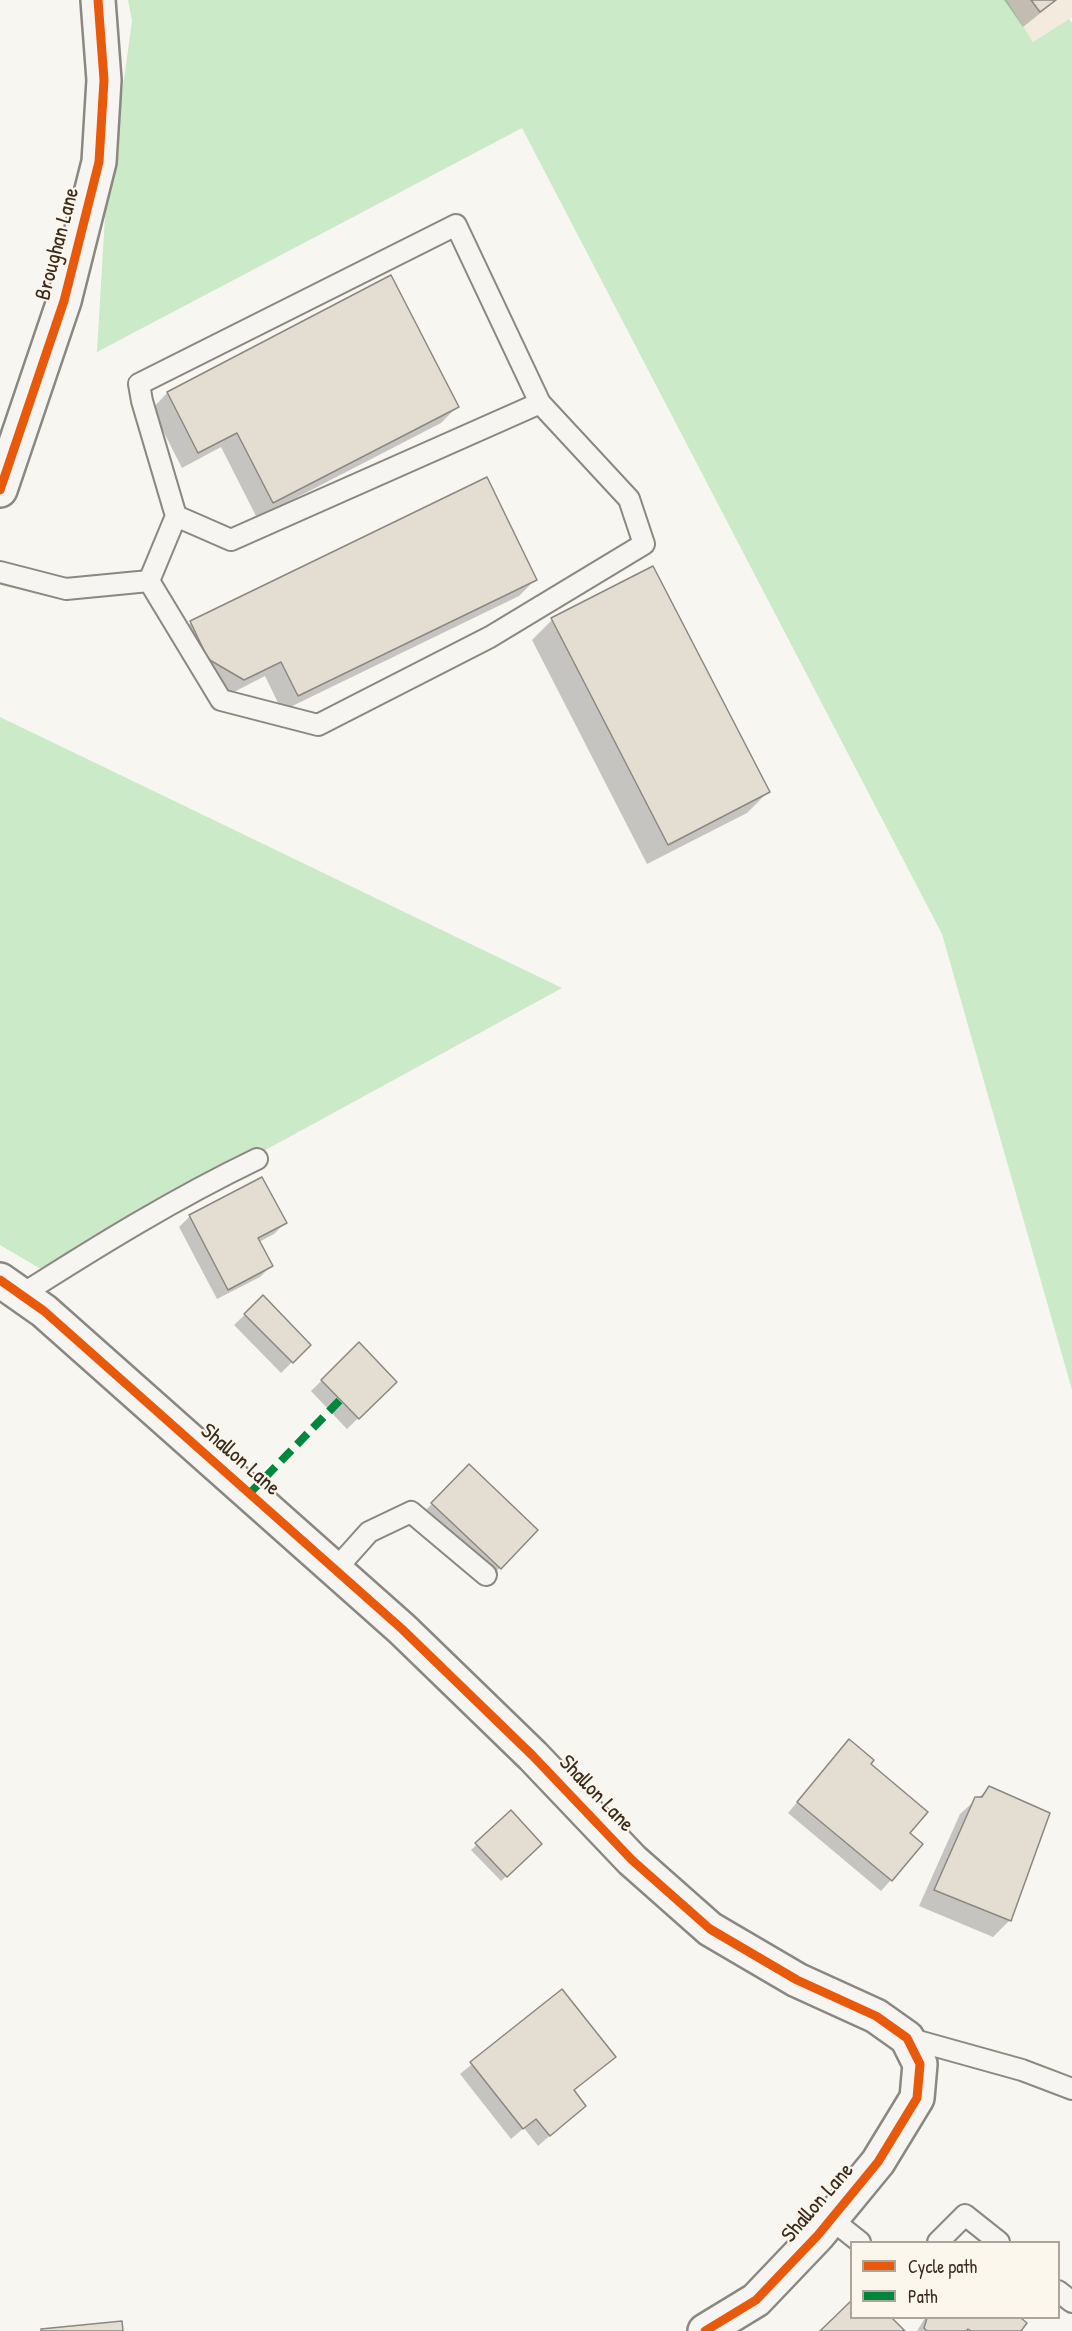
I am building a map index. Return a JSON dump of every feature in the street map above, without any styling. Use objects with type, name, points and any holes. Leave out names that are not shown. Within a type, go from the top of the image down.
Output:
[{"type":"street","name":"Broughan Lane","points":[[0,490],[64,301],[99,162],[104,80],[98,0]]},
{"type":"street","name":"Shallon Lane","points":[[10,1288],[44,1311],[402,1629],[533,1756],[632,1860],[710,1929],[797,1980],[876,2016],[908,2038],[920,2064],[917,2098],[878,2162],[818,2235],[756,2300],[705,2331]]},
{"type":"lane","points":[[456,225],[540,403],[629,499],[644,544],[490,637],[318,725],[221,700],[149,581],[176,516],[139,384],[456,225]]},
{"type":"lane","points":[[176,516],[231,540],[540,403]]},
{"type":"lane","points":[[0,572],[66,589],[149,581]]},
{"type":"lane","points":[[10,1288],[112,1236],[197,1188],[257,1159]]},
{"type":"lane","points":[[335,1570],[369,1532],[411,1512],[486,1575]]},
{"type":"lane","points":[[908,2038],[1022,2070],[1072,2089]]},
{"type":"lane","points":[[939,2241],[965,2215],[998,2241]]},
{"type":"lane","points":[[831,2218],[859,2241]]},
{"type":"lane","points":[[1060,2292],[1072,2302]]},
{"type":"shaded area","points":[[1007,0],[1072,0],[1072,17],[1033,42]]},
{"type":"green space","points":[[128,0],[1007,0],[1033,42],[1069,19],[1072,23],[1072,1390],[942,934],[522,128],[97,352],[105,216],[132,21]]},
{"type":"green space","points":[[0,717],[562,988],[44,1271],[0,1245]]},
{"type":"building","points":[[1031,0],[1056,0],[1040,12]]},
{"type":"building","points":[[391,275],[459,407],[273,503],[237,433],[198,453],[167,392]]},
{"type":"building","points":[[487,477],[537,580],[298,696],[281,662],[244,680],[208,659],[190,621]]},
{"type":"building","points":[[653,566],[770,792],[668,845],[551,618]]},
{"type":"building","points":[[262,1177],[287,1223],[258,1238],[273,1266],[228,1290],[189,1215]]},
{"type":"building","points":[[263,1295],[311,1345],[293,1363],[244,1314]]},
{"type":"building","points":[[359,1342],[397,1382],[359,1419],[321,1380]]},
{"type":"building","points":[[469,1464],[538,1530],[501,1569],[431,1503]]},
{"type":"building","points":[[849,1739],[874,1760],[871,1764],[928,1812],[910,1833],[923,1844],[892,1881],[797,1802]]},
{"type":"building","points":[[989,1786],[1050,1813],[1011,1921],[934,1890],[975,1797],[982,1797]]},
{"type":"building","points":[[511,1810],[542,1844],[507,1877],[475,1843]]},
{"type":"building","points":[[562,1989],[616,2057],[574,2090],[586,2106],[550,2136],[536,2119],[523,2129],[470,2062]]},
{"type":"building","points":[[850,2302],[850,2319],[893,2319],[905,2331],[820,2331]]},
{"type":"building","points":[[927,2319],[1022,2319],[1027,2323],[1021,2331],[971,2331],[968,2329],[966,2331],[927,2331],[924,2328]]},
{"type":"building","points":[[122,2321],[123,2331],[41,2331],[41,2329]]},
{"type":"marked path","points":[[249,1494],[340,1400]]},
{"type":"cycle path","points":[[0,490],[64,301],[99,162],[104,80],[98,0]]},
{"type":"cycle path","points":[[0,1280],[44,1311],[402,1629],[533,1756],[632,1860],[710,1929],[797,1980],[876,2016],[907,2038],[920,2064],[917,2098],[878,2162],[818,2235],[756,2300],[705,2331]]}]
